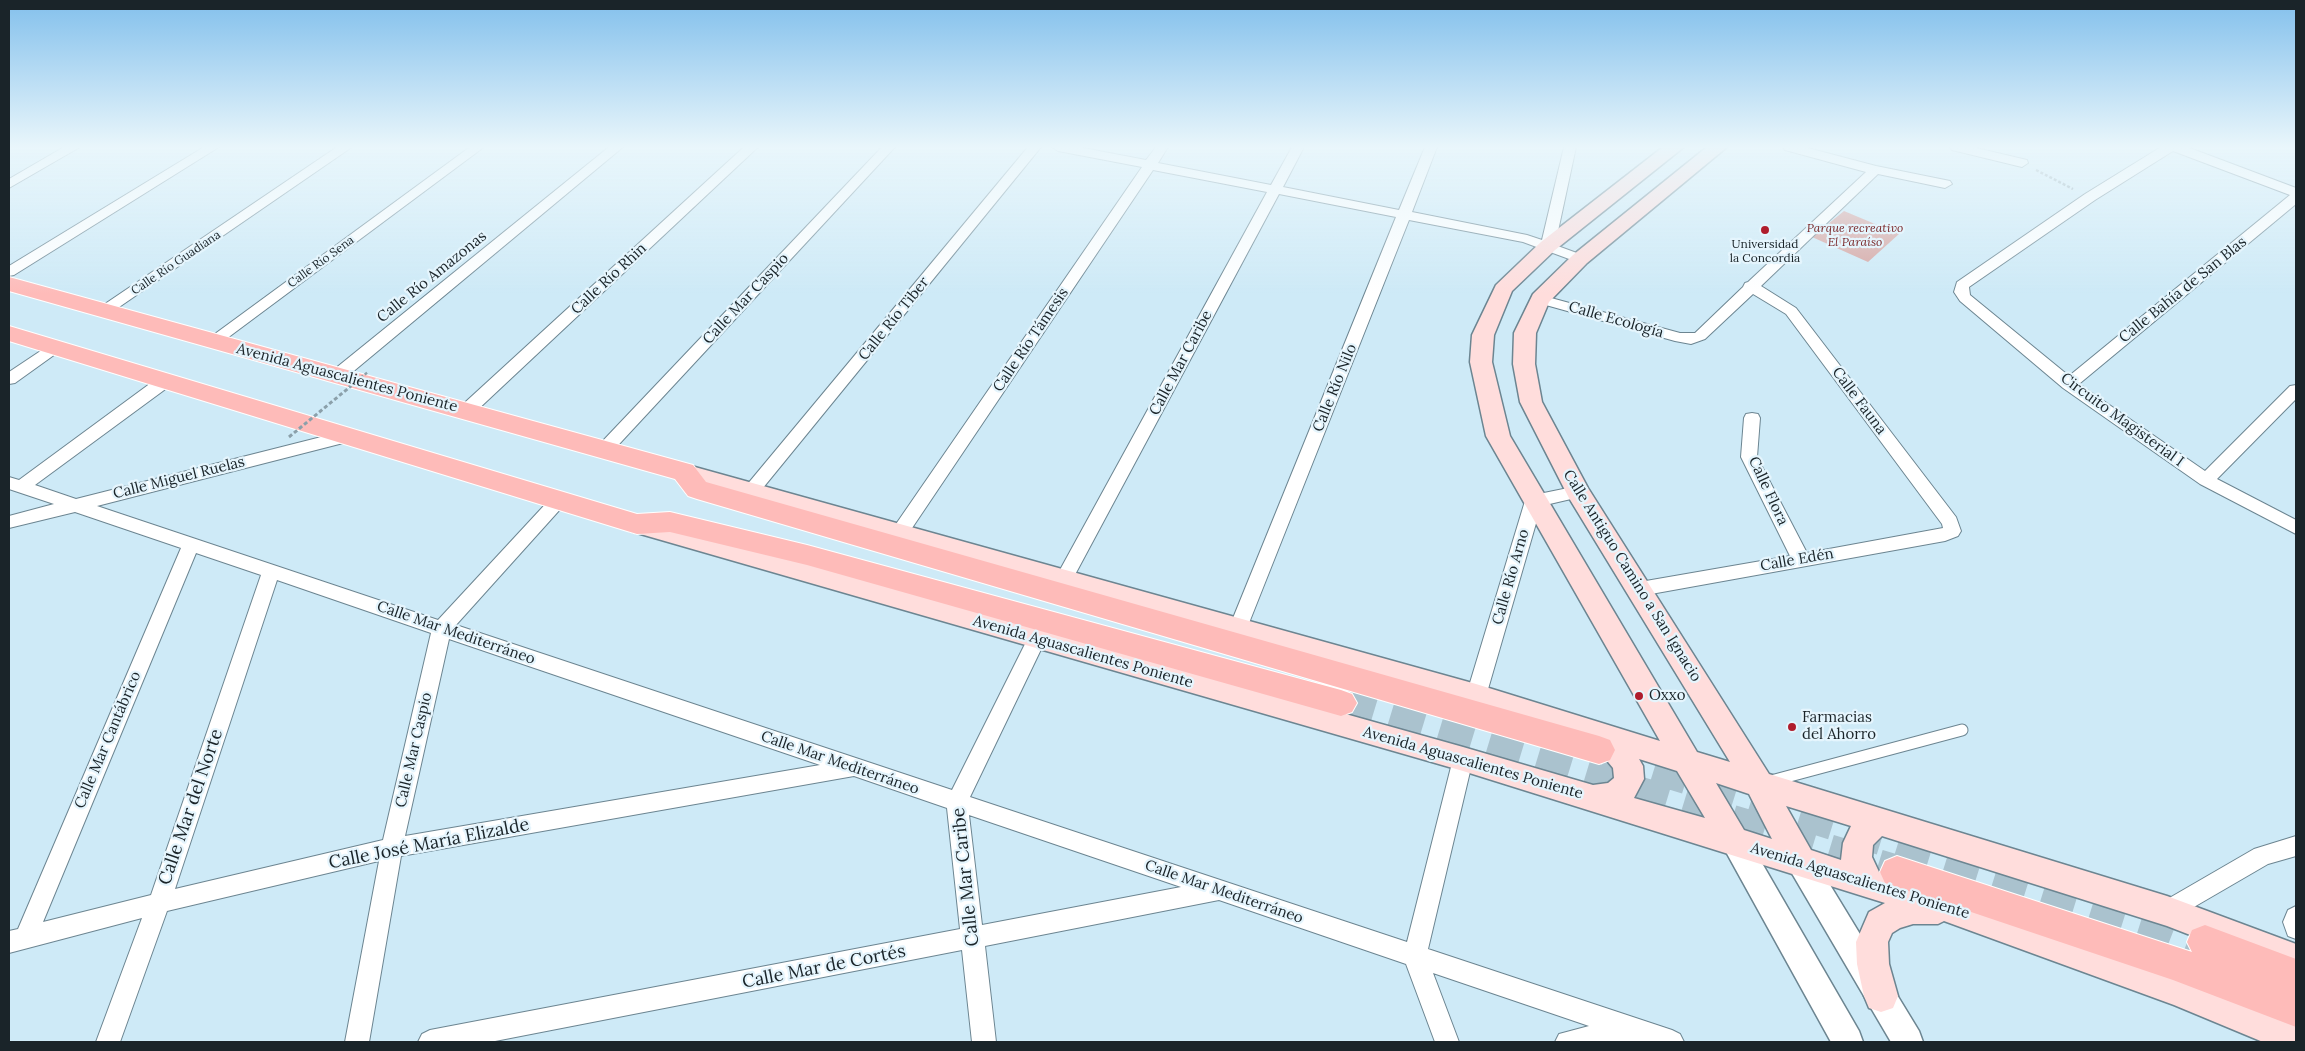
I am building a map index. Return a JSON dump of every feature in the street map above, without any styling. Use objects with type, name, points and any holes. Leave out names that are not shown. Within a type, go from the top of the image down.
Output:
[{"type":"main road","points":[[1612,196],[1548,246],[1521,270],[1504,289],[1483,335],[1482,362],[1488,398],[1498,436],[1534,501],[1734,842]]},
{"type":"main road","name":"Calle Antiguo Camino a San Ignacio","points":[[1658,196],[1580,259],[1540,299],[1525,333],[1524,364],[1531,402],[1578,492],[1640,589],[1759,784],[1800,861]]},
{"type":"main road","name":"Avenida Aguascalientes Poniente","points":[[9,284],[604,451],[752,490],[1476,696],[1601,743]]},
{"type":"main road","name":"Avenida Aguascalientes Poniente","points":[[9,333],[637,524],[1463,759],[1800,861],[1883,877],[2173,962],[2296,1009]]},
{"type":"main road","name":"Avenida Aguascalientes Poniente","points":[[684,472],[697,489],[1601,743],[1688,762],[2167,911],[2296,960]]},
{"type":"main road","name":"Avenida Aguascalientes Poniente","points":[[637,524],[670,522],[807,555],[1341,703]]},
{"type":"main road","points":[[1593,798],[1613,796],[1623,790],[1629,779],[1628,766],[1621,755],[1601,743]]},
{"type":"main road","points":[[1877,822],[1864,832],[1858,843],[1856,858],[1883,877]]},
{"type":"main road","name":"Avenida Aguascalientes Poniente","points":[[1883,877],[1952,909],[2176,990],[2296,1039]]},
{"type":"main road","points":[[1881,996],[1873,964],[1872,942],[1880,923],[1892,915],[1913,909],[1952,909]]},
{"type":"main road","points":[[2205,942],[2296,977]]},
{"type":"street","points":[[9,272],[133,196]]},
{"type":"street","name":"Calle Río Guadiana","points":[[104,311],[274,196]]},
{"type":"street","name":"Calle Río Sena","points":[[213,342],[411,196]]},
{"type":"street","name":"Calle Río Amazonas","points":[[337,376],[557,196]]},
{"type":"street","name":"Calle Río Rhin","points":[[466,411],[699,196]]},
{"type":"street","name":"Calle Mar Caspio","points":[[604,451],[843,196]]},
{"type":"street","name":"Calle Río Tiber","points":[[752,490],[995,196]]},
{"type":"street","name":"Calle Río Támesis","points":[[900,532],[1129,196]]},
{"type":"street","name":"Calle Mar Caribe","points":[[1064,578],[1271,196]]},
{"type":"street","points":[[1305,196],[1527,239],[1580,259]]},
{"type":"street","name":"Calle Río Nilo","points":[[1238,628],[1411,196]]},
{"type":"street","points":[[1548,246],[1559,196]]},
{"type":"street","points":[[1750,286],[1847,196]]},
{"type":"street","name":"Circuito Magisterial I","points":[[2090,197],[1962,286],[1961,292],[1965,298],[2069,384],[2206,480],[2296,528]]},
{"type":"street","name":"Calle Bahía de San Blas","points":[[2069,384],[2296,197]]},
{"type":"street","name":"Calle Ecología","points":[[1540,299],[1680,338],[1692,339],[1700,336],[1750,286]]},
{"type":"street","name":"Calle Fauna","points":[[1750,286],[1792,312],[1950,522],[1952,531]]},
{"type":"street","points":[[9,379],[56,347]]},
{"type":"street","points":[[15,485],[165,381]]},
{"type":"street","points":[[2206,480],[2296,390]]},
{"type":"street","name":"Calle Flora","points":[[1752,418],[1749,457],[1801,559]]},
{"type":"street","name":"Calle Miguel Ruelas","points":[[9,522],[74,504],[349,436]]},
{"type":"street","name":"Calle Mar Mediterráneo","points":[[15,485],[1672,1042]]},
{"type":"street","points":[[1534,501],[1578,492]]},
{"type":"street","name":"Calle Mar Caspio","points":[[357,1042],[392,848],[442,628],[558,501]]},
{"type":"street","name":"Calle Río Arno","points":[[1476,696],[1534,501]]},
{"type":"street","name":"Calle Edén","points":[[1640,589],[1945,535],[1952,531]]},
{"type":"street","name":"Calle Mar Cantábrico","points":[[18,939],[191,544]]},
{"type":"street","name":"Calle Mar del Norte","points":[[108,1042],[159,903],[271,571]]},
{"type":"street","name":"Calle Mar Caribe","points":[[984,1042],[957,802],[1037,639]]},
{"type":"street","points":[[1447,1042],[1415,956],[1463,759]]},
{"type":"street","name":"Calle José María Elizalde","points":[[18,939],[159,903],[392,848],[854,767]]},
{"type":"street","points":[[1734,842],[1848,1042]]},
{"type":"street","points":[[2167,911],[2262,856],[2296,846]]},
{"type":"street","name":"Calle Antiguo Camino a San Ignacio","points":[[1800,861],[1908,1042]]},
{"type":"street","name":"Calle Mar de Cortés","points":[[430,1042],[1219,890]]},
{"type":"street","points":[[2296,917],[2294,922],[2296,928]]},
{"type":"street","points":[[1567,1042],[1633,1029]]},
{"type":"lane","points":[[1759,784],[1962,730]]},
{"type":"path","points":[[289,437],[368,372]]},
{"type":"green space","name":"Parque recreativo El Paraíso","points":[[1844,211],[1899,234],[1868,262],[1812,237]]},
{"type":"tunnel","points":[[1341,703],[1897,872]]},
{"type":"tunnel","points":[[1606,752],[2169,928],[2205,942]]},
{"type":"place","name":"Universidad la Concordia","points":[[1765,230]]},
{"type":"place","name":"Oxxo","points":[[1639,696]]},
{"type":"place","name":"Farmacias del Ahorro","points":[[1792,727]]}]
